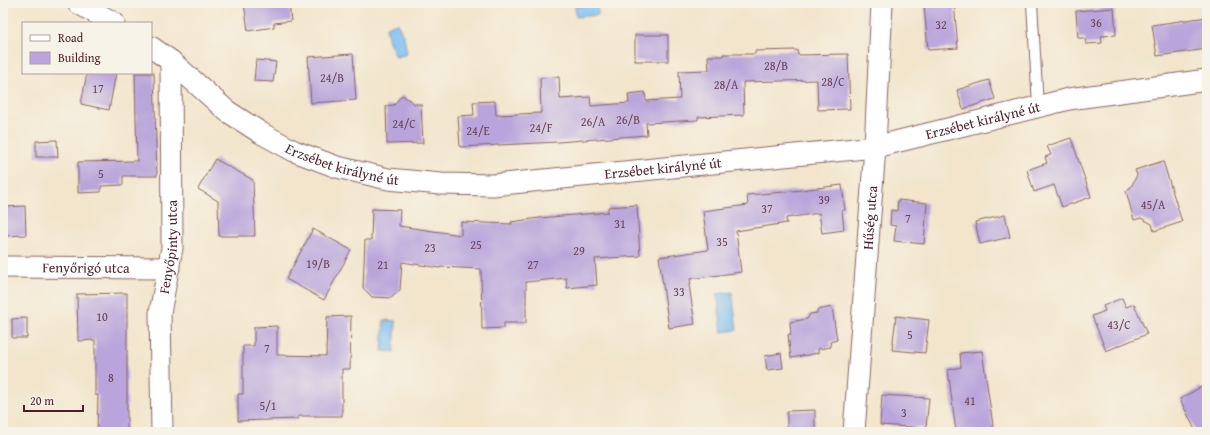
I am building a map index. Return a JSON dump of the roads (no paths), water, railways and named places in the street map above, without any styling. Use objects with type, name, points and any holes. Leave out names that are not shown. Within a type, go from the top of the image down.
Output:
[{"type":"street","points":[[78,3],[112,22]]},
{"type":"street","name":"Hűség utca","points":[[854,432],[875,146],[882,3]]},
{"type":"street","name":"Erzsébet királyné út","points":[[152,48],[171,61],[227,111],[261,133],[294,151],[337,167],[388,179],[441,184],[493,185],[875,146],[1069,99],[1207,80]]},
{"type":"street","name":"Fenyőpinty utca","points":[[162,432],[160,313],[172,248],[171,61]]},
{"type":"street","name":"Fenyőrigó utca","points":[[3,267],[169,268]]},
{"type":"lane","points":[[1032,3],[1038,106]]},
{"type":"water","points":[[597,5],[598,15],[576,17],[575,6]]},
{"type":"water","points":[[397,23],[404,37],[407,54],[396,57],[389,42],[386,27]]},
{"type":"water","points":[[732,292],[737,330],[722,332],[717,294]]},
{"type":"water","points":[[384,320],[396,321],[394,352],[382,351]]}]
